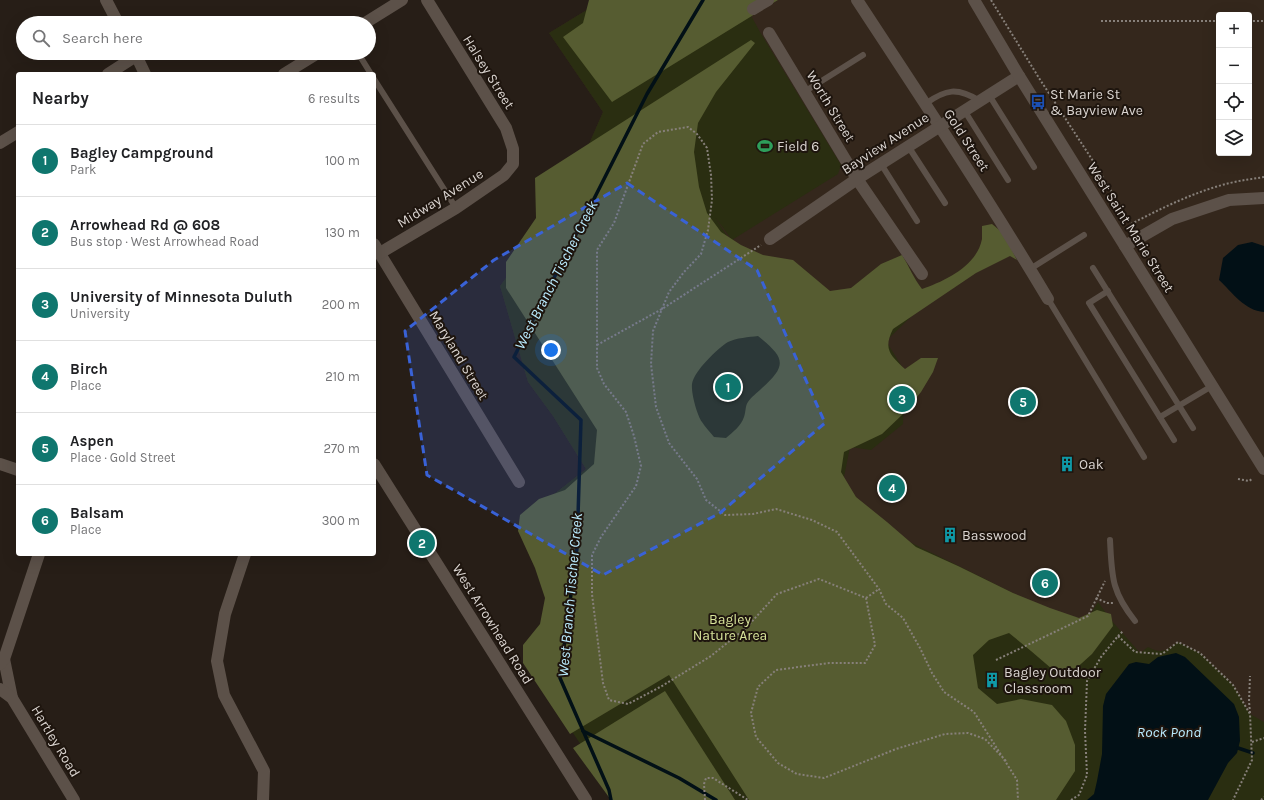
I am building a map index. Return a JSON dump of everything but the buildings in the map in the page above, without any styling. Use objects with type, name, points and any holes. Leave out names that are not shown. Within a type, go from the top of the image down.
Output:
[{"type":"street","points":[[106,0],[114,16]]},
{"type":"street","points":[[376,16],[402,0]]},
{"type":"street","name":"Halsey Street","points":[[427,0],[506,128],[513,149],[513,164]]},
{"type":"street","points":[[753,9],[768,0]]},
{"type":"street","name":"Gold Street","points":[[857,0],[940,126],[1048,299]]},
{"type":"street","name":"West Saint Marie Street","points":[[974,0],[1019,76],[1264,470]]},
{"type":"street","name":"Worth Street","points":[[769,33],[857,179],[922,274]]},
{"type":"street","points":[[111,72],[128,60]]},
{"type":"street","points":[[139,60],[144,72]]},
{"type":"street","points":[[287,72],[307,60]]},
{"type":"street","name":"Bayview Avenue","points":[[770,239],[857,179],[1019,76]]},
{"type":"street","points":[[0,143],[16,133]]},
{"type":"street","name":"Midway Avenue","points":[[377,249],[456,208],[504,175],[513,164]]},
{"type":"street","points":[[1126,246],[1172,219],[1229,200],[1264,198]]},
{"type":"street","name":"Maryland Street","points":[[377,249],[519,482]]},
{"type":"street","points":[[0,464],[16,469]]},
{"type":"street","name":"West Arrowhead Road","points":[[376,467],[586,800]]},
{"type":"street","name":"Hartley Road","points":[[38,556],[2,662],[12,698],[74,800]]},
{"type":"street","points":[[243,556],[225,614],[217,661],[224,695],[264,771],[263,800]]},
{"type":"street","name":"Hartley Road","points":[[0,689],[12,698]]},
{"type":"lane","points":[[804,92],[863,55]]},
{"type":"lane","points":[[362,60],[370,72]]},
{"type":"lane","points":[[376,82],[456,208]]},
{"type":"lane","points":[[925,104],[938,95],[946,92],[956,91],[984,98],[1034,167]]},
{"type":"lane","points":[[964,110],[1008,180]]},
{"type":"lane","points":[[908,146],[945,203]]},
{"type":"lane","points":[[880,164],[917,221]]},
{"type":"lane","points":[[1030,269],[1084,235]]},
{"type":"lane","points":[[1093,268],[1193,428]]},
{"type":"lane","points":[[1108,291],[1089,303],[1174,440]]},
{"type":"lane","points":[[1048,299],[1144,457]]},
{"type":"lane","points":[[1160,417],[1212,386]]},
{"type":"lane","points":[[1110,540],[1113,579],[1116,592],[1125,610],[1134,621]]},
{"type":"path","points":[[991,0],[1039,78],[1095,164],[1139,238],[1148,259]]},
{"type":"path","points":[[1252,21],[1263,21],[1262,17]]},
{"type":"path","points":[[1101,21],[1216,21]]},
{"type":"path","points":[[866,598],[819,579],[777,594],[746,628],[711,656],[662,686],[628,704],[609,700],[603,683],[592,594],[592,556],[600,537],[636,486],[641,466],[634,436],[626,412],[604,384],[597,368],[597,250],[614,223],[644,144],[658,132],[688,127],[697,134],[706,148],[711,175],[712,200],[708,230],[701,254],[684,272],[669,292],[653,331],[651,364],[656,407],[669,442],[697,479],[706,500],[725,515],[753,514],[776,509],[812,520],[837,532],[879,588],[886,604],[903,618],[932,673],[944,692],[974,712],[1017,780],[1018,800]]},
{"type":"path","points":[[1131,224],[1203,191],[1230,183],[1264,177]]},
{"type":"path","points":[[597,344],[662,309],[770,239]]},
{"type":"path","points":[[1238,479],[1249,481],[1252,478]]},
{"type":"path","points":[[996,660],[1088,616],[1104,582],[1105,576]]},
{"type":"path","points":[[866,598],[879,588]]},
{"type":"path","points":[[866,598],[875,644],[865,663],[829,663],[776,670],[758,687],[751,713],[756,737],[778,763],[797,774],[824,778],[896,749],[946,734],[968,733],[985,740],[1006,761]]},
{"type":"path","points":[[1096,598],[1107,603],[1113,603]]},
{"type":"path","points":[[1071,800],[1078,794],[1087,775],[1085,731],[1087,682],[1102,657],[1123,631]]},
{"type":"path","points":[[1118,636],[1135,652],[1162,654],[1178,642],[1200,653],[1233,685],[1250,714]]},
{"type":"path","points":[[1233,800],[1252,759],[1249,701],[1250,676]]},
{"type":"path","points":[[1252,742],[1264,738]]},
{"type":"path","points":[[705,800],[704,784],[706,778],[713,778],[748,800]]},
{"type":"path","points":[[1260,800],[1264,797]]},
{"type":"highlighted area","points":[[627,183],[757,270],[825,423],[720,513],[603,575],[427,475],[405,331],[494,260]]},
{"type":"shaded area","points":[[603,0],[1264,0],[1264,800],[557,611],[539,506],[586,469],[553,416],[528,382],[500,286],[565,199],[603,112],[549,33]]},
{"type":"green space","points":[[589,0],[778,0],[612,102],[563,37],[583,23]]},
{"type":"green space","name":"Bagley Nature Area","points":[[603,0],[743,1],[760,32],[841,165],[838,174],[732,240],[715,217],[734,247],[822,314],[917,311],[886,341],[904,370],[903,424],[871,450],[850,447],[842,487],[867,521],[1082,628],[1098,602],[1111,620],[1140,653],[1148,647],[1161,651],[1178,642],[1200,653],[1233,685],[1250,714],[1264,722],[1264,800],[618,800],[532,672],[557,611],[539,506],[586,469],[553,416],[528,382],[500,286],[565,199],[603,112],[549,33]]},
{"type":"green space","name":"Bagley Nature Area","points":[[751,40],[755,43],[716,92],[698,123],[694,152],[699,187],[707,213],[721,232],[741,245],[763,255],[793,260],[830,291],[851,288],[881,264],[902,255],[922,289],[950,277],[967,265],[979,249],[982,239],[982,226],[992,224],[1003,233],[1017,260],[1010,256],[976,273],[893,329],[888,347],[895,360],[905,369],[921,358],[938,358],[933,372],[921,392],[903,414],[882,434],[844,452],[841,472],[856,497],[916,547],[1013,593],[1079,618],[1097,610],[1111,614],[1113,626],[1092,654],[1072,672],[1052,669],[1009,633],[989,640],[973,655],[978,688],[997,704],[1021,699],[1052,705],[1066,721],[1075,745],[1075,771],[1056,800],[749,800],[669,675],[570,734],[523,663],[523,645],[540,624],[545,598],[535,568],[518,531],[520,515],[539,499],[565,490],[594,464],[597,430],[506,288],[506,262],[536,218],[535,178]],"holes":[[[758,336],[774,350],[780,362],[776,374],[749,400],[746,405],[743,420],[736,429],[726,438],[714,437],[700,419],[692,393],[692,384],[697,373],[713,354],[728,342]]]},
{"type":"green space","points":[[665,691],[735,800],[611,800],[573,748]]},
{"type":"water","points":[[1252,242],[1264,246],[1264,312],[1257,311],[1245,305],[1219,280],[1223,258],[1238,245]]},
{"type":"water","name":"Rock Pond","points":[[1176,653],[1185,657],[1234,704],[1239,717],[1240,741],[1237,753],[1228,763],[1208,800],[1087,800],[1094,794],[1102,754],[1103,706],[1106,694],[1129,664],[1136,662],[1149,664],[1158,657]]},
{"type":"waterway","name":"West Branch Tischer Creek","points":[[611,800],[609,790],[560,678],[577,548],[581,420],[514,357],[647,94],[703,0]]},
{"type":"waterway","points":[[583,731],[679,778],[716,800]]},
{"type":"waterway","points":[[1238,748],[1253,753]]},
{"type":"place","name":"St Marie St & Bayview Ave","points":[[1038,102]]},
{"type":"place","name":"Field 6","points":[[765,146]]},
{"type":"place","name":"Bagley Campground","points":[[728,387]]},
{"type":"place","name":"University of Minnesota Duluth","points":[[902,399]]},
{"type":"place","name":"Aspen","points":[[1023,402]]},
{"type":"place","name":"Oak","points":[[1067,464]]},
{"type":"place","name":"Birch","points":[[892,488]]},
{"type":"place","name":"Basswood","points":[[950,535]]},
{"type":"place","name":"Arrowhead Rd @ 608","points":[[422,543]]},
{"type":"place","name":"Balsam","points":[[1045,583]]},
{"type":"place","name":"Bagley Outdoor Classroom","points":[[992,680]]}]
